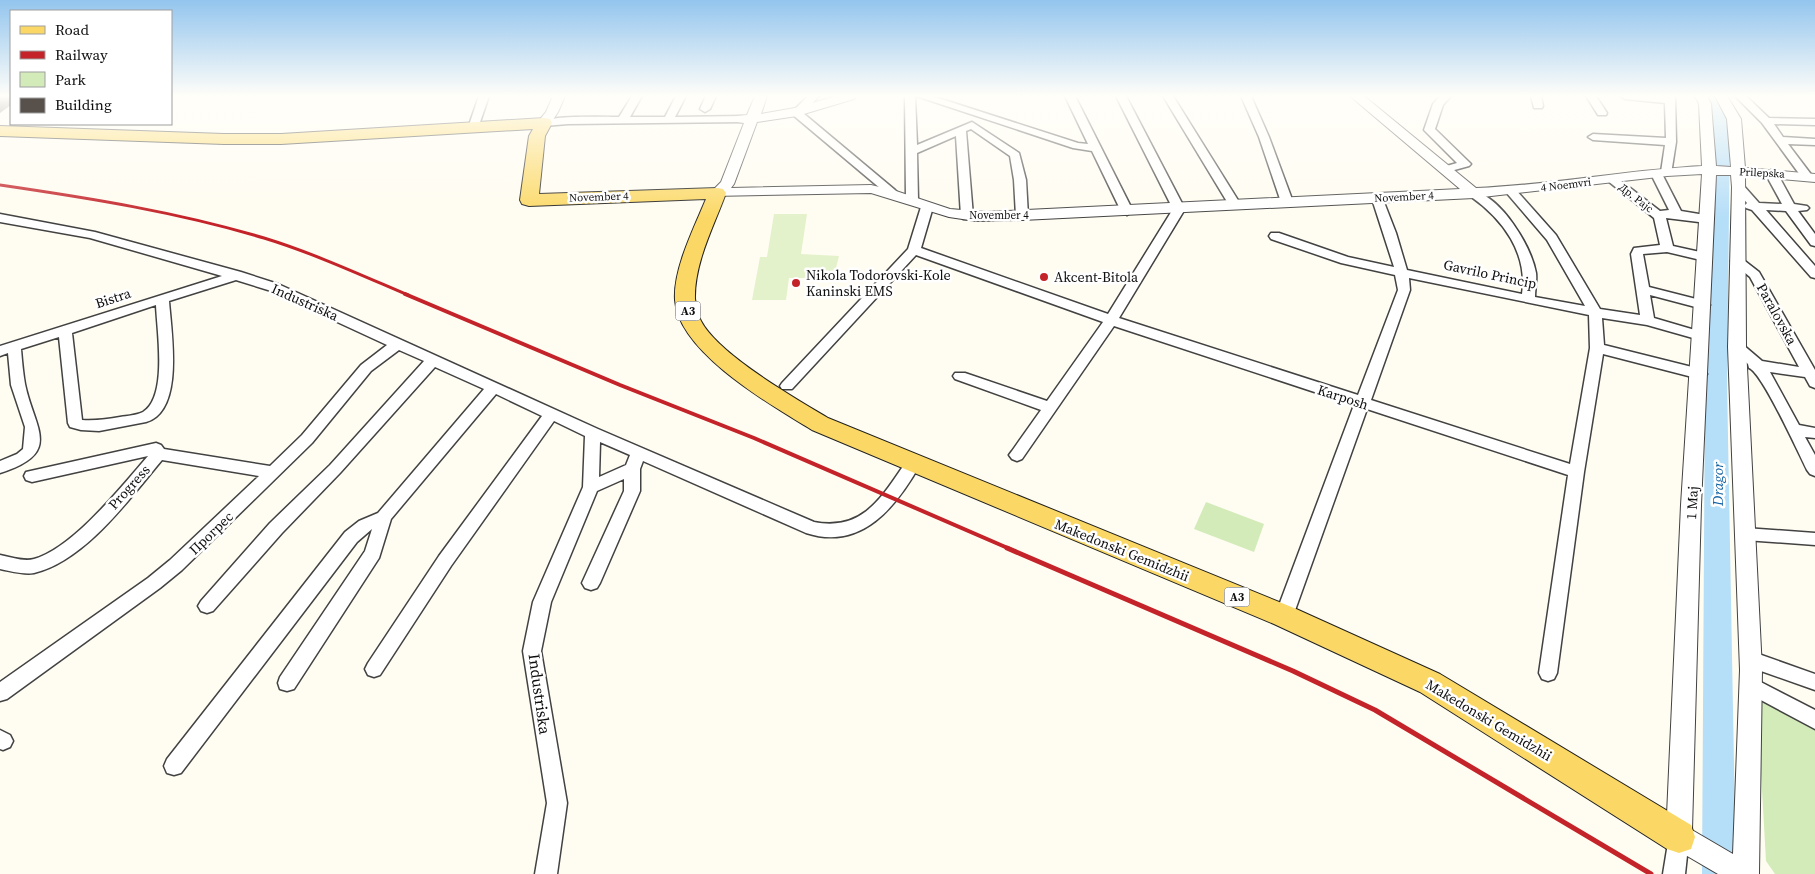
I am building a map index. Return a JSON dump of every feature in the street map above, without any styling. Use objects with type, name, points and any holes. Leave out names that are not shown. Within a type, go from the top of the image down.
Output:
[{"type":"main road","points":[[162,137],[282,139],[320,137]]},
{"type":"main road","name":"November 4","points":[[537,137],[528,200],[717,193]]},
{"type":"main road","name":"Makedonski Gemidzhii","points":[[717,193],[688,271],[685,300],[690,322],[703,339],[725,360],[775,397],[820,424],[1284,616],[1430,683],[1679,838]]},
{"type":"street","points":[[717,193],[727,184],[742,137]]},
{"type":"street","points":[[825,137],[891,192]]},
{"type":"street","points":[[911,137],[912,200]]},
{"type":"street","points":[[912,151],[945,137]]},
{"type":"street","points":[[961,137],[967,216]]},
{"type":"street","points":[[989,137],[1015,155],[1020,180],[1022,216]]},
{"type":"street","points":[[1049,137],[1077,146],[1094,148]]},
{"type":"street","points":[[1089,137],[1127,212]]},
{"type":"street","points":[[1017,455],[1111,320],[1179,209],[1143,137]]},
{"type":"street","points":[[1193,137],[1235,205]]},
{"type":"street","points":[[1264,137],[1287,202]]},
{"type":"street","points":[[1406,137],[1474,194],[1487,202],[1503,219],[1522,249],[1530,275],[1528,298]]},
{"type":"street","points":[[1437,137],[1465,164],[1447,170]]},
{"type":"street","points":[[1593,137],[1671,142]]},
{"type":"street","points":[[1671,137],[1662,173],[1677,214]]},
{"type":"street","name":"1 Maj","points":[[1679,838],[1691,505],[1700,374],[1700,336],[1707,218],[1709,166],[1707,137]]},
{"type":"street","points":[[1736,137],[1743,193],[1737,261],[1744,358],[1745,534],[1751,685],[1745,874]]},
{"type":"street","points":[[1778,137],[1811,177]]},
{"type":"street","points":[[1780,140],[1815,142]]},
{"type":"street","name":"4 Noemvri","points":[[1474,194],[1662,173],[1708,170]]},
{"type":"street","name":"Prilepska","points":[[1708,170],[1743,193],[1771,173],[1811,177]]},
{"type":"street","points":[[1771,173],[1788,204],[1815,242]]},
{"type":"street","name":"Др. Рајс","points":[[1612,179],[1660,217]]},
{"type":"street","name":"November 4","points":[[717,193],[860,189],[891,192],[927,207],[967,216],[1127,212],[1287,202],[1474,194]]},
{"type":"street","points":[[1511,191],[1552,238],[1595,312],[1598,348],[1576,472],[1548,673]]},
{"type":"street","points":[[1743,193],[1809,210]]},
{"type":"street","points":[[1743,193],[1815,274]]},
{"type":"street","points":[[1284,616],[1404,290],[1402,272],[1392,234],[1378,199]]},
{"type":"street","points":[[787,386],[914,250],[927,207]]},
{"type":"street","points":[[1667,248],[1660,217],[1662,214],[1707,218]]},
{"type":"street","name":"Industriska","points":[[0,218],[91,235],[237,275],[273,287],[494,387],[592,434],[812,528],[832,532],[854,526],[871,516],[890,497],[913,463]]},
{"type":"street","name":"Gavrilo Princip","points":[[1275,236],[1344,260],[1528,298],[1558,306],[1648,322],[1700,336]]},
{"type":"street","points":[[1648,322],[1638,251],[1667,248],[1705,257]]},
{"type":"street","name":"Karposh","points":[[914,250],[1111,320],[1576,472]]},
{"type":"street","name":"Paralovska","points":[[1737,261],[1756,275],[1812,378]]},
{"type":"street","name":"Bistra","points":[[7,349],[237,275]]},
{"type":"street","points":[[1643,289],[1702,305]]},
{"type":"street","points":[[65,331],[74,423],[79,426],[91,426],[146,417],[157,408],[166,380],[162,299]]},
{"type":"street","name":"Прогрес","points":[[0,692],[169,571],[307,439],[366,368],[397,344]]},
{"type":"street","points":[[1598,348],[1700,374]]},
{"type":"street","points":[[0,468],[22,458],[30,451],[32,427],[7,349]]},
{"type":"street","points":[[1744,358],[1770,382],[1815,470]]},
{"type":"street","name":"Paralovska","points":[[1744,358],[1812,378]]},
{"type":"street","points":[[207,606],[276,528],[335,469],[433,360]]},
{"type":"street","points":[[960,376],[1049,407]]},
{"type":"street","points":[[287,684],[373,553],[384,517],[494,387]]},
{"type":"street","points":[[374,669],[445,561],[551,414]]},
{"type":"street","points":[[1793,429],[1815,433]]},
{"type":"street","name":"Industriska","points":[[546,874],[557,803],[532,651],[542,602],[591,487],[592,434]]},
{"type":"street","points":[[32,476],[156,449],[159,454]]},
{"type":"street","points":[[591,583],[632,491],[632,469],[639,453]]},
{"type":"street","name":"Progress","points":[[0,562],[33,567],[53,559],[71,546],[116,503],[159,454],[273,472]]},
{"type":"street","points":[[591,487],[632,469]]},
{"type":"street","points":[[174,766],[352,537],[365,524],[384,517]]},
{"type":"street","points":[[1745,534],[1815,539]]},
{"type":"street","points":[[1750,658],[1815,682]]},
{"type":"street","points":[[1751,685],[1815,720]]},
{"type":"street","points":[[1674,874],[1679,838]]},
{"type":"street","name":"A3","points":[[1679,838],[1745,874]]},
{"type":"green space","points":[[774,214],[807,214],[801,254],[839,256],[834,276],[789,278],[786,300],[752,300],[760,257],[767,257]]},
{"type":"green space","points":[[1206,502],[1264,524],[1254,552],[1194,529]]},
{"type":"green space","points":[[1759,699],[1815,725],[1815,874],[1775,874],[1766,861],[1757,701]]},
{"type":"waterway","name":"Dragor","points":[[1719,874],[1716,382],[1722,137]]},
{"type":"railway","points":[[0,185],[133,207],[231,229],[301,250],[408,295]]},
{"type":"railway","points":[[405,294],[620,385],[754,438],[1010,549]]},
{"type":"railway","points":[[1007,548],[1293,671],[1375,710],[1651,874]]},
{"type":"place","name":"Akcent-Bitola","points":[[1044,277]]},
{"type":"place","name":"Nikola Todorovski-Kole Kaninski EMS","points":[[796,283]]}]
